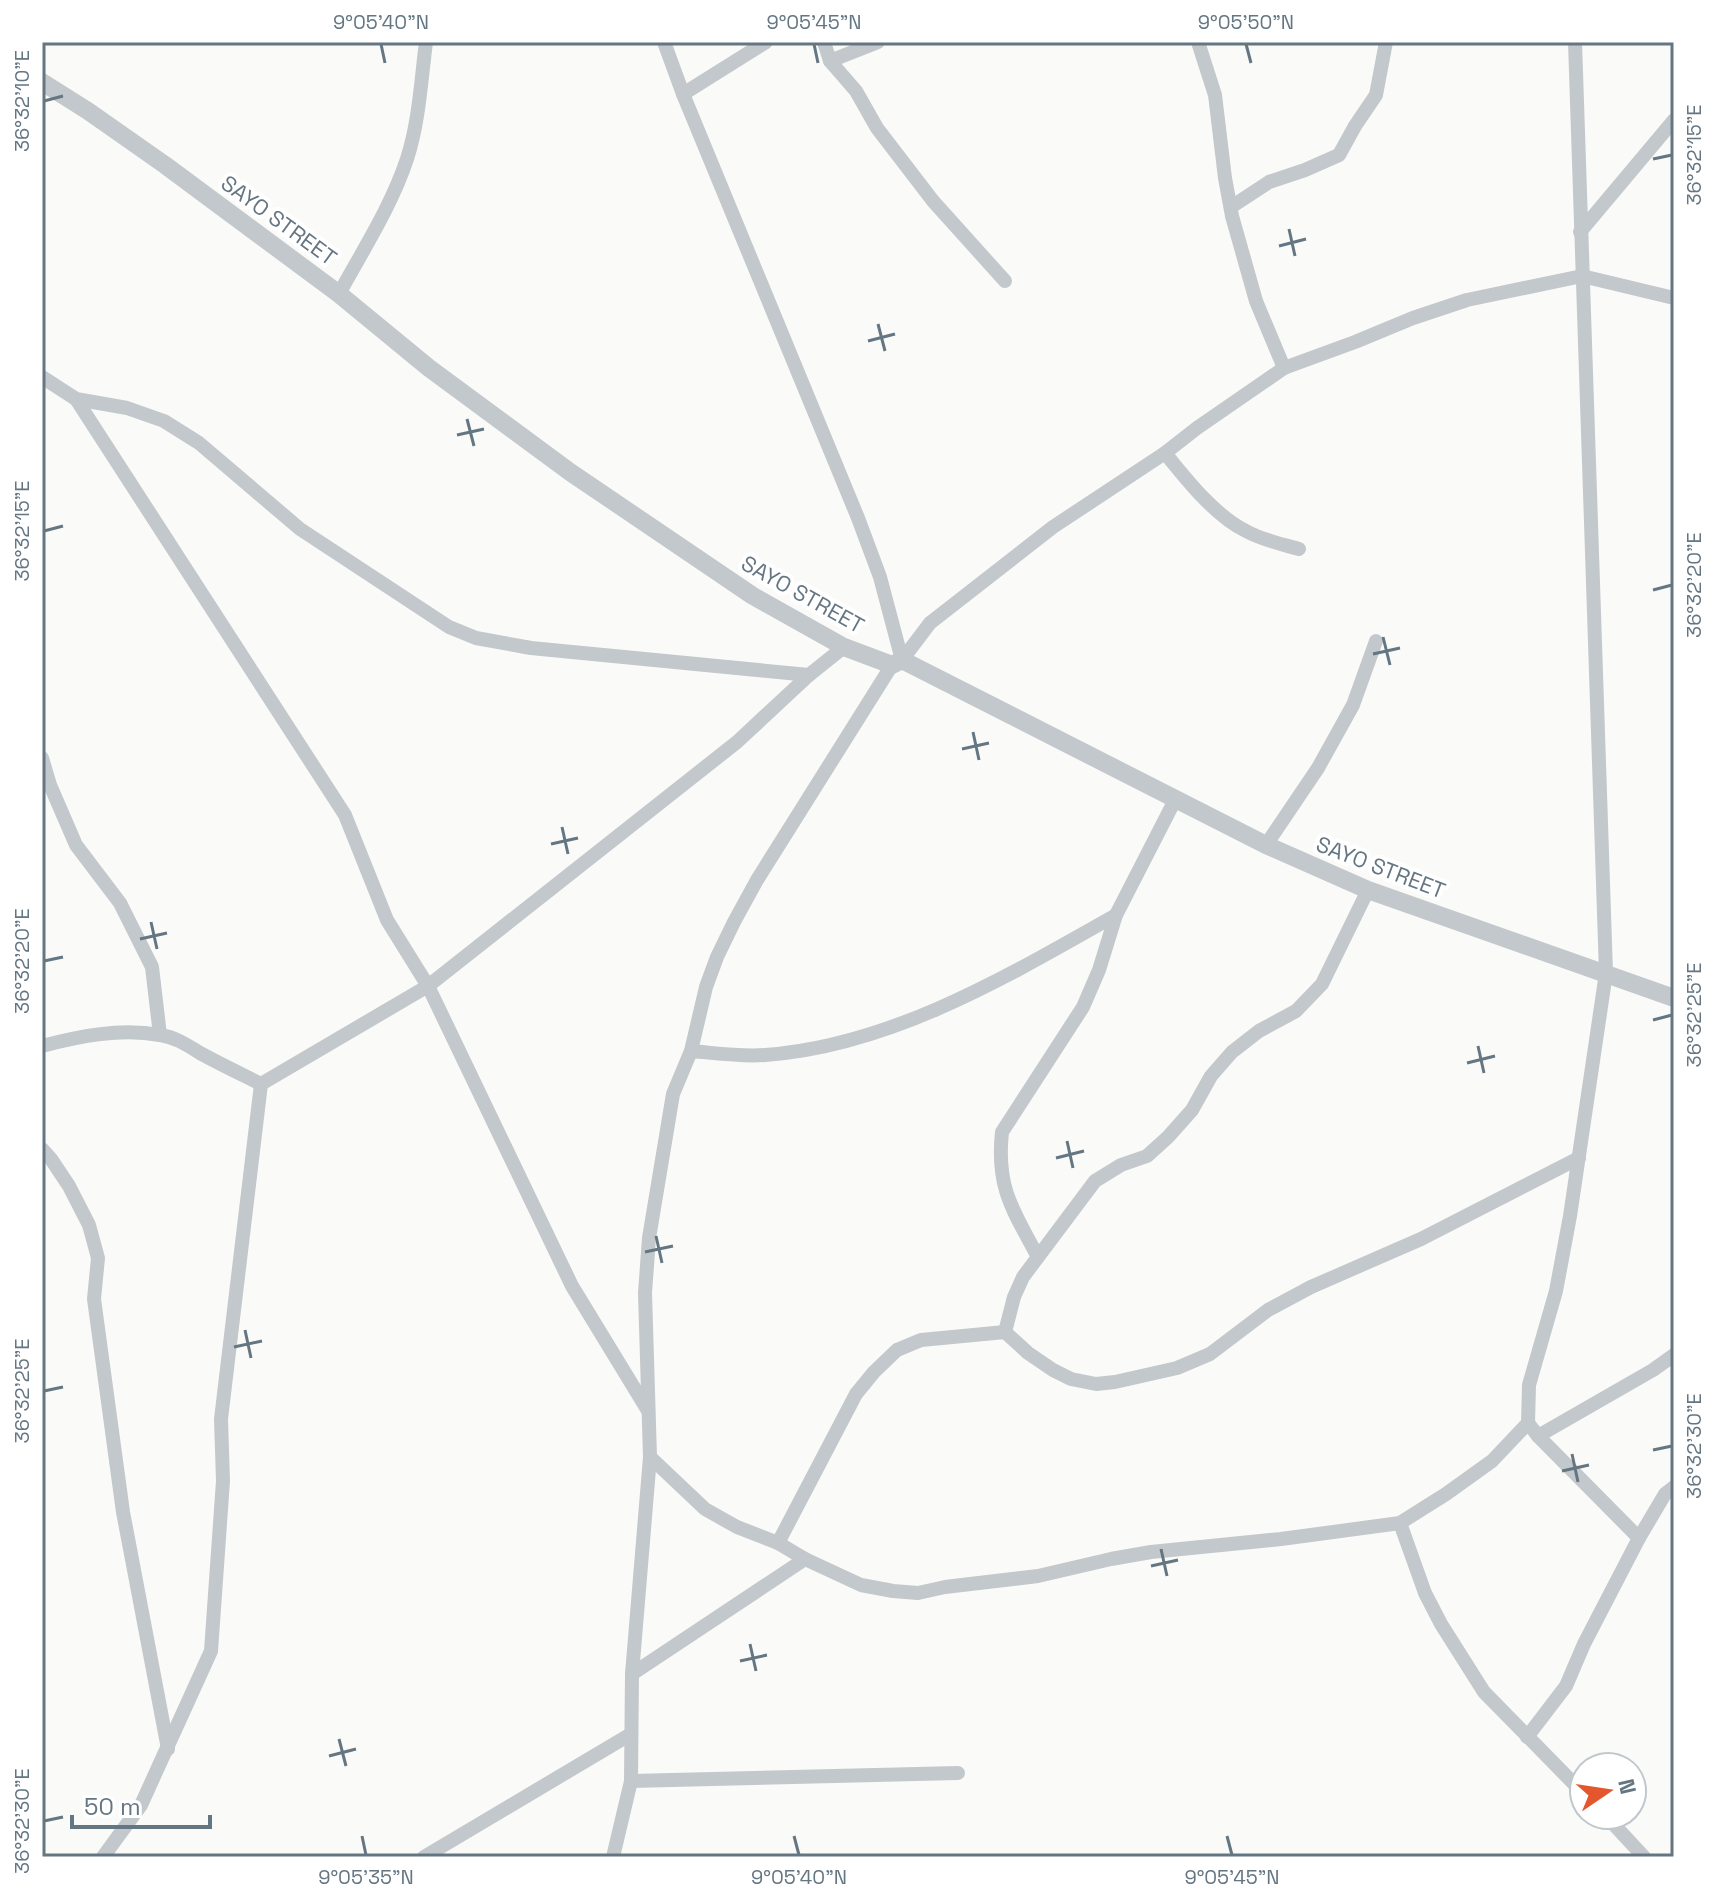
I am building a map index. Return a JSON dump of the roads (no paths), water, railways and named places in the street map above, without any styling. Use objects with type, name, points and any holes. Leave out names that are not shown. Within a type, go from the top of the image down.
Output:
[{"type":"street","points":[[339,294],[386,210],[407,158],[418,111],[426,42]]},
{"type":"street","points":[[664,42],[858,518],[880,577],[897,663]]},
{"type":"street","points":[[683,94],[766,42]]},
{"type":"street","points":[[824,42],[830,61],[856,91],[877,128],[933,201],[1005,281]]},
{"type":"street","points":[[830,61],[878,42]]},
{"type":"street","points":[[1198,42],[1215,95],[1231,207],[1256,301],[1284,368]]},
{"type":"street","points":[[1231,207],[1269,182],[1339,155],[1376,95],[1386,42]]},
{"type":"street","points":[[1575,42],[1606,973],[1570,1216],[1556,1291],[1529,1385],[1528,1423],[1639,1538]]},
{"type":"street","name":"SAYO STREET","points":[[42,82],[165,165],[570,472],[753,596],[844,647],[897,663],[1266,845],[1368,890],[1674,998]]},
{"type":"street","points":[[1580,232],[1674,120]]},
{"type":"street","points":[[613,1857],[631,1781],[632,1674],[650,1457],[645,1293],[649,1238],[673,1094],[691,1051],[706,987],[734,922],[757,880],[897,663],[930,623],[1053,527],[1165,453],[1284,368],[1467,300],[1582,276],[1674,298]]},
{"type":"street","points":[[42,377],[76,399],[127,408],[164,421],[199,443],[300,529],[449,627],[476,638],[531,648],[809,675]]},
{"type":"street","points":[[76,399],[345,815],[387,920],[428,986],[572,1286],[649,1411]]},
{"type":"street","points":[[1165,453],[1209,501],[1242,530],[1299,549]]},
{"type":"street","points":[[1266,845],[1318,768],[1353,705],[1376,641]]},
{"type":"street","points":[[261,1084],[428,986],[737,742],[844,647]]},
{"type":"street","points":[[42,758],[76,845],[120,903],[152,967],[160,1035]]},
{"type":"street","points":[[1038,1257],[1011,1207],[1002,1182],[999,1157],[1002,1132],[1083,1007],[1099,970],[1116,915],[1175,800]]},
{"type":"street","points":[[1005,1332],[1023,1277],[1095,1181],[1121,1165],[1147,1156],[1192,1110],[1211,1076],[1232,1052],[1259,1031],[1296,1011],[1322,984],[1368,890]]},
{"type":"street","points":[[691,1051],[764,1055],[866,1036],[905,1023],[1029,964],[1116,915]]},
{"type":"street","points":[[42,1046],[77,1036],[112,1032],[160,1035],[182,1042],[261,1084]]},
{"type":"street","points":[[103,1857],[141,1805],[211,1651],[223,1481],[221,1419],[261,1084]]},
{"type":"street","points":[[42,1149],[76,1199],[89,1225],[98,1258],[94,1299],[123,1512],[168,1750]]},
{"type":"street","points":[[778,1543],[856,1394],[897,1350],[921,1340],[1005,1332],[1028,1353],[1071,1379],[1096,1384],[1177,1368],[1210,1354],[1268,1310],[1311,1287],[1421,1239],[1579,1158]]},
{"type":"street","points":[[1538,1436],[1674,1355]]},
{"type":"street","points":[[650,1457],[705,1509],[737,1527],[778,1543],[861,1585],[918,1593],[1038,1576],[1151,1552],[1400,1523],[1492,1461],[1528,1423]]},
{"type":"street","points":[[1527,1737],[1566,1686],[1584,1644],[1639,1538],[1665,1494],[1674,1487]]},
{"type":"street","points":[[1400,1523],[1425,1593],[1484,1692],[1568,1778]]},
{"type":"street","points":[[632,1674],[805,1559]]},
{"type":"street","points":[[424,1857],[631,1734]]},
{"type":"street","points":[[631,1781],[958,1773]]},
{"type":"street","points":[[1620,1831],[1644,1857]]}]
